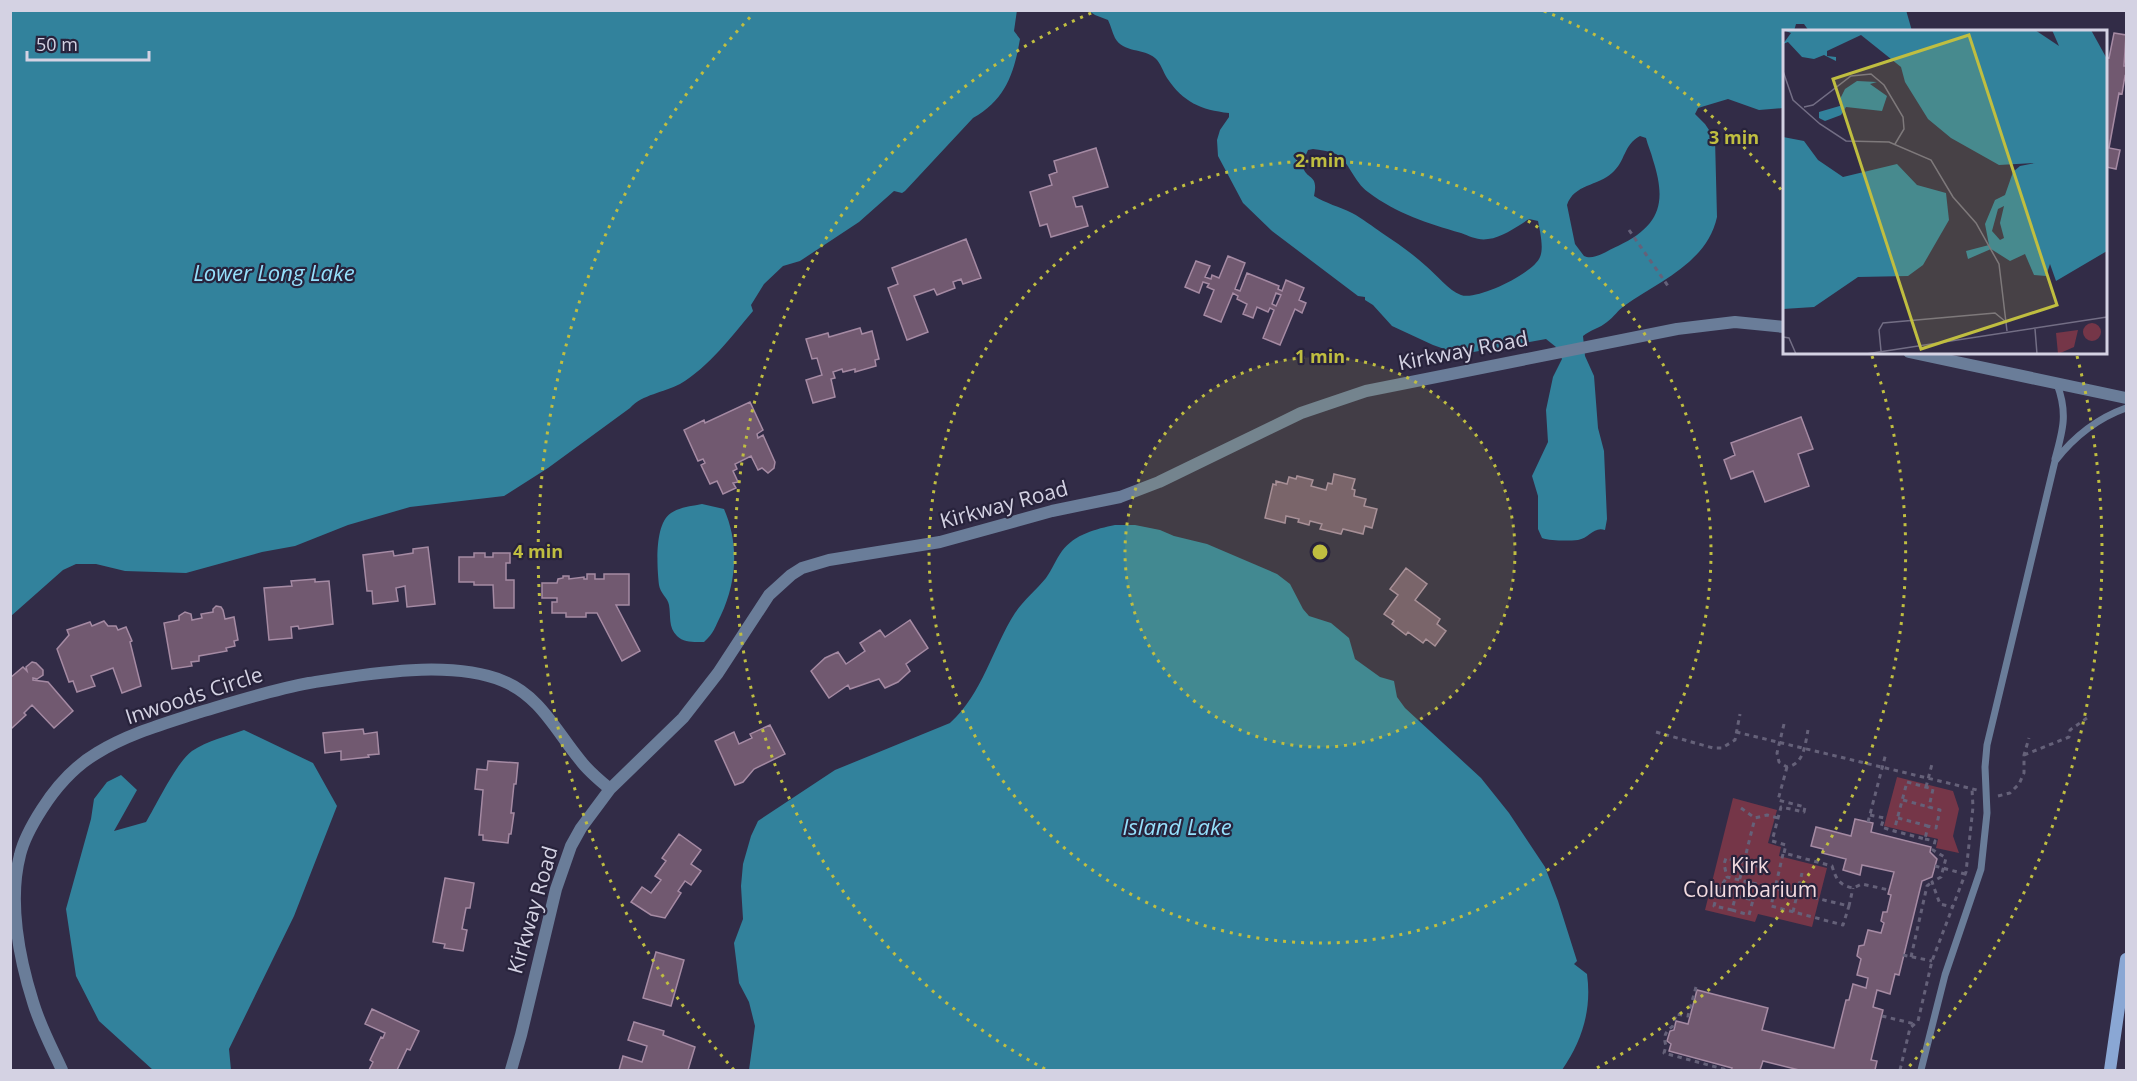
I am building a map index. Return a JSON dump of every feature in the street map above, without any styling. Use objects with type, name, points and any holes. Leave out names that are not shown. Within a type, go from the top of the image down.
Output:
[{"type":"main road","points":[[2110,1071],[2127,959]]},
{"type":"street","name":"Kirkway Road","points":[[511,1071],[562,869],[581,828],[610,789],[683,718],[718,673],[769,595],[802,568],[851,555],[949,540],[1067,508],[1120,497],[1159,482],[1319,405],[1366,391],[1677,329],[1735,322],[1783,327]]},
{"type":"street","points":[[1918,354],[2127,398]]},
{"type":"street","name":"Inwoods Circle","points":[[62,1071],[38,1015],[24,967],[15,898],[15,853],[51,795],[79,766],[96,753],[115,743],[158,725],[270,691],[322,681],[392,673],[453,670],[490,676],[514,687],[540,706],[580,761],[610,789]]},
{"type":"lane","points":[[1921,1071],[1945,975],[1981,869],[1987,813],[1985,767],[1987,745],[2064,425],[2065,412],[2057,384]]},
{"type":"lane","points":[[2055,461],[2074,440],[2096,424],[2127,408]]},
{"type":"path","points":[[1629,230],[1668,286]]},
{"type":"path","points":[[1656,732],[1713,748],[1722,748],[1735,740],[1740,714]]},
{"type":"path","points":[[2024,755],[2068,737],[2070,730],[2087,718]]},
{"type":"path","points":[[1784,724],[1777,753],[1779,762],[1787,767],[1796,765],[1801,758],[1808,730]]},
{"type":"path","points":[[1737,732],[2000,797],[2010,793],[2019,784],[2024,773],[2024,755],[2029,738]]},
{"type":"path","points":[[1868,822],[1886,753]]},
{"type":"path","points":[[1926,787],[1932,764]]},
{"type":"path","points":[[1787,767],[1778,800],[1805,807],[1804,812],[1781,807],[1772,841],[1786,845],[1771,906],[1844,924],[1853,888]]},
{"type":"path","points":[[1894,831],[1907,782],[1933,789],[1929,807]]},
{"type":"path","points":[[1900,1071],[1910,1028],[1918,1021],[1932,961],[1965,874],[1972,829],[1972,789]]},
{"type":"path","points":[[1898,818],[1936,828],[1940,810],[1903,800]]},
{"type":"path","points":[[1741,808],[1755,818],[1767,815],[1778,818]]},
{"type":"path","points":[[1870,815],[1884,818],[1881,827],[1935,842],[1934,850],[1946,858],[1941,877],[1927,886],[1911,957]]},
{"type":"path","points":[[1732,910],[1755,818]]},
{"type":"path","points":[[1925,839],[1928,826]]},
{"type":"path","points":[[1784,853],[1832,866],[1840,885],[1853,888],[1862,884],[1889,890]]},
{"type":"path","points":[[1754,892],[1749,915],[1714,906],[1718,891],[1727,877],[1724,864],[1726,858],[1761,867],[1759,875]]},
{"type":"path","points":[[1935,866],[1965,874]]},
{"type":"path","points":[[1793,912],[1802,873]]},
{"type":"path","points":[[1727,877],[1849,906]]},
{"type":"path","points":[[1932,882],[1940,904],[1953,907]]},
{"type":"path","points":[[1718,891],[1753,900]]},
{"type":"path","points":[[1904,955],[1932,961]]},
{"type":"path","points":[[1696,987],[1688,1016],[1676,1014],[1673,1026],[1666,1030],[1664,1053],[1727,1071]]},
{"type":"path","points":[[1882,1016],[1915,1024]]},
{"type":"green space","points":[[1897,777],[1953,791],[1959,809],[1953,836],[1959,853],[1936,848],[1938,839],[1884,826]]},
{"type":"green space","name":"Kirk Columbarium","points":[[1733,798],[1777,810],[1768,843],[1781,847],[1779,856],[1827,868],[1812,927],[1758,914],[1755,922],[1705,910]]},
{"type":"water","name":"Lower Long Lake","points":[[11,10],[1017,10],[1014,31],[1020,39],[1011,75],[1000,94],[984,111],[973,118],[905,191],[902,193],[894,191],[859,222],[800,261],[783,266],[764,284],[751,305],[753,311],[737,331],[691,377],[674,387],[641,400],[548,468],[504,496],[410,507],[348,525],[295,546],[262,552],[186,573],[125,571],[96,564],[76,564],[63,570],[11,616]]},
{"type":"water","points":[[1906,10],[1912,30],[1808,30],[1804,24],[1796,24],[1794,30],[1783,30],[1783,108],[1759,110],[1728,99],[1698,108],[1695,114],[1715,139],[1717,217],[1712,233],[1703,247],[1680,269],[1624,306],[1604,324],[1583,336],[1585,356],[1594,376],[1598,428],[1604,451],[1607,519],[1605,530],[1595,531],[1578,540],[1550,540],[1542,538],[1538,529],[1538,496],[1532,476],[1548,442],[1546,410],[1553,377],[1562,359],[1556,347],[1546,339],[1468,353],[1453,352],[1392,326],[1373,305],[1365,300],[1365,297],[1358,296],[1272,231],[1243,203],[1218,156],[1217,140],[1229,113],[1210,110],[1186,99],[1173,86],[1155,58],[1123,46],[1115,38],[1108,20],[1089,11]],"holes":[[[1640,136],[1646,138],[1659,189],[1656,212],[1643,230],[1632,238],[1597,256],[1584,256],[1575,244],[1567,205],[1570,198],[1581,189],[1612,173],[1630,144]],[[1308,150],[1330,152],[1341,157],[1363,188],[1379,200],[1401,212],[1474,238],[1494,238],[1529,219],[1538,221],[1542,244],[1540,257],[1517,278],[1491,290],[1469,296],[1456,293],[1410,253],[1364,220],[1314,196],[1315,183],[1302,164]]]},
{"type":"water","points":[[702,504],[724,509],[732,535],[734,562],[730,589],[714,630],[704,642],[693,642],[680,638],[672,629],[668,602],[659,585],[658,546],[662,526],[671,513]]},
{"type":"water","name":"Island Lake","points":[[1115,525],[1135,525],[1160,530],[1207,544],[1277,574],[1290,584],[1309,616],[1331,623],[1349,638],[1355,659],[1380,677],[1394,681],[1397,697],[1405,708],[1481,778],[1509,813],[1545,867],[1577,961],[1574,964],[1587,974],[1588,1000],[1584,1025],[1575,1048],[1562,1070],[749,1070],[755,1026],[749,1002],[739,983],[734,943],[743,919],[741,886],[743,864],[758,821],[835,770],[950,723],[979,685],[1015,613],[1046,578],[1067,545],[1079,536]]},
{"type":"water","points":[[244,730],[313,763],[337,806],[294,916],[229,1049],[231,1070],[153,1070],[99,1021],[76,976],[66,909],[91,819],[94,799],[107,782],[121,775],[137,790],[114,831],[146,822],[173,774],[192,751]]},
{"type":"building","points":[[2114,33],[2126,35],[2124,66],[2126,66],[2126,77],[2122,94],[2119,93],[2109,148],[2120,150],[2116,169],[2107,167],[2107,57],[2109,58]]},
{"type":"building","points":[[1096,148],[1108,187],[1073,197],[1076,207],[1082,206],[1088,226],[1051,237],[1047,224],[1040,226],[1030,192],[1052,185],[1049,175],[1057,172],[1054,161]]},
{"type":"building","points":[[966,239],[981,278],[963,284],[961,279],[953,282],[955,288],[937,295],[934,289],[914,296],[928,332],[907,340],[888,288],[898,284],[892,268]]},
{"type":"building","points":[[1228,256],[1245,263],[1235,289],[1240,291],[1247,273],[1279,286],[1278,289],[1282,291],[1286,280],[1304,288],[1299,300],[1306,303],[1302,313],[1295,309],[1280,345],[1263,338],[1274,310],[1270,308],[1268,312],[1257,307],[1253,318],[1243,314],[1247,304],[1237,299],[1238,296],[1233,293],[1221,322],[1204,315],[1214,290],[1207,287],[1209,284],[1203,282],[1199,293],[1185,287],[1196,261],[1210,266],[1205,277],[1211,279],[1212,275],[1219,278]],"holes":[[[1276,293],[1281,295],[1276,306],[1272,304]]]},
{"type":"building","points":[[860,328],[862,334],[872,331],[879,359],[875,360],[876,366],[855,372],[855,369],[843,372],[842,369],[833,372],[835,378],[831,379],[835,397],[813,403],[806,380],[822,375],[817,358],[812,359],[806,339],[828,333],[829,337]]},
{"type":"building","points":[[750,402],[763,430],[757,434],[758,438],[763,435],[775,462],[774,468],[768,473],[762,468],[758,470],[751,456],[735,464],[737,469],[733,471],[738,482],[733,483],[736,488],[723,494],[717,481],[710,484],[701,465],[705,463],[703,459],[698,461],[684,430]]},
{"type":"building","points":[[1801,417],[1813,449],[1798,454],[1809,486],[1765,502],[1753,471],[1731,479],[1724,460],[1735,455],[1731,443]]},
{"type":"building","points":[[1334,474],[1355,479],[1352,489],[1355,490],[1354,496],[1366,499],[1364,506],[1377,509],[1372,528],[1365,526],[1363,534],[1343,529],[1341,534],[1320,529],[1322,524],[1310,521],[1309,525],[1298,522],[1299,519],[1286,516],[1285,523],[1265,518],[1273,484],[1276,485],[1276,481],[1287,484],[1289,477],[1296,479],[1297,476],[1313,480],[1311,486],[1326,490],[1328,483],[1332,484]]},
{"type":"building","points":[[428,547],[435,604],[407,607],[405,586],[396,588],[398,601],[373,604],[372,591],[367,591],[363,555],[393,551],[394,556],[413,553],[413,549]]},
{"type":"building","points":[[474,553],[485,553],[485,557],[493,557],[493,553],[510,553],[510,563],[506,563],[506,580],[514,580],[514,608],[494,608],[493,585],[459,582],[459,557],[474,557]]},
{"type":"building","points":[[1406,568],[1427,584],[1415,600],[1440,619],[1437,624],[1446,631],[1435,646],[1426,639],[1423,643],[1408,632],[1406,635],[1392,624],[1394,621],[1384,614],[1398,595],[1390,589]]},
{"type":"building","points":[[587,574],[595,574],[595,579],[604,579],[604,574],[629,574],[629,605],[616,605],[640,651],[622,661],[597,613],[586,613],[586,617],[566,617],[566,613],[552,613],[552,602],[557,602],[557,598],[542,598],[542,583],[557,583],[558,579],[563,576],[569,576],[569,579],[584,577],[587,579]]},
{"type":"building","points":[[315,579],[315,582],[329,581],[333,624],[299,629],[298,626],[291,627],[292,638],[269,640],[264,588],[292,586],[291,581]]},
{"type":"building","points":[[216,606],[221,607],[225,619],[234,617],[238,640],[234,641],[235,646],[226,648],[227,651],[199,656],[199,661],[191,662],[192,666],[172,669],[164,623],[179,620],[179,616],[185,612],[191,614],[192,620],[202,618],[201,614],[213,612]]},
{"type":"building","points":[[910,620],[928,648],[906,664],[910,671],[898,682],[885,688],[879,679],[850,689],[848,685],[829,698],[811,671],[825,658],[838,652],[846,664],[865,651],[860,643],[880,630],[885,637]]},
{"type":"building","points":[[104,621],[108,626],[116,626],[118,630],[126,627],[132,641],[130,642],[141,686],[122,693],[113,668],[91,676],[95,686],[77,692],[73,681],[69,682],[57,649],[69,635],[67,630],[90,622],[92,626]]},
{"type":"building","points":[[32,662],[43,670],[43,675],[33,680],[48,682],[73,711],[54,728],[32,705],[24,713],[26,715],[12,728],[10,726],[10,678],[23,667],[27,671],[26,667]]},
{"type":"building","points":[[770,725],[785,754],[754,769],[743,782],[735,785],[715,741],[734,732],[739,744],[752,738],[750,734]]},
{"type":"building","points":[[363,729],[364,734],[377,732],[379,754],[341,760],[341,751],[325,753],[323,733]]},
{"type":"building","points":[[488,761],[518,763],[511,813],[514,813],[508,843],[483,840],[483,835],[479,835],[483,790],[475,789],[477,769],[487,770]]},
{"type":"building","points":[[1855,819],[1873,823],[1871,832],[1931,847],[1930,852],[1937,859],[1932,877],[1922,881],[1899,975],[1895,974],[1890,994],[1877,990],[1873,1007],[1883,1010],[1871,1060],[1877,1061],[1875,1070],[1799,1070],[1763,1061],[1760,1070],[1731,1070],[1732,1068],[1669,1051],[1671,1044],[1667,1041],[1670,1031],[1674,1030],[1676,1021],[1688,1024],[1697,990],[1768,1008],[1762,1030],[1834,1048],[1846,1000],[1849,1000],[1853,984],[1866,988],[1868,978],[1857,975],[1861,959],[1857,956],[1859,946],[1864,945],[1868,930],[1881,933],[1884,923],[1881,921],[1883,912],[1887,912],[1891,895],[1888,894],[1894,872],[1862,865],[1860,875],[1843,870],[1846,859],[1822,853],[1823,849],[1811,846],[1816,827],[1851,836]]},
{"type":"building","points":[[679,834],[701,850],[691,864],[701,871],[691,885],[685,881],[678,891],[681,893],[665,918],[651,915],[631,902],[642,887],[651,893],[661,880],[655,876],[666,861],[662,858]]},
{"type":"building","points":[[445,878],[474,883],[470,908],[466,908],[462,929],[467,930],[463,951],[444,948],[445,944],[433,942]]},
{"type":"building","points":[[656,952],[684,960],[671,1006],[643,998]]},
{"type":"building","points":[[372,1009],[419,1031],[397,1070],[369,1070],[373,1062],[370,1060],[385,1033],[365,1024]]},
{"type":"building","points":[[634,1022],[664,1031],[663,1035],[695,1047],[688,1070],[619,1070],[623,1056],[642,1062],[647,1046],[628,1040]]}]
